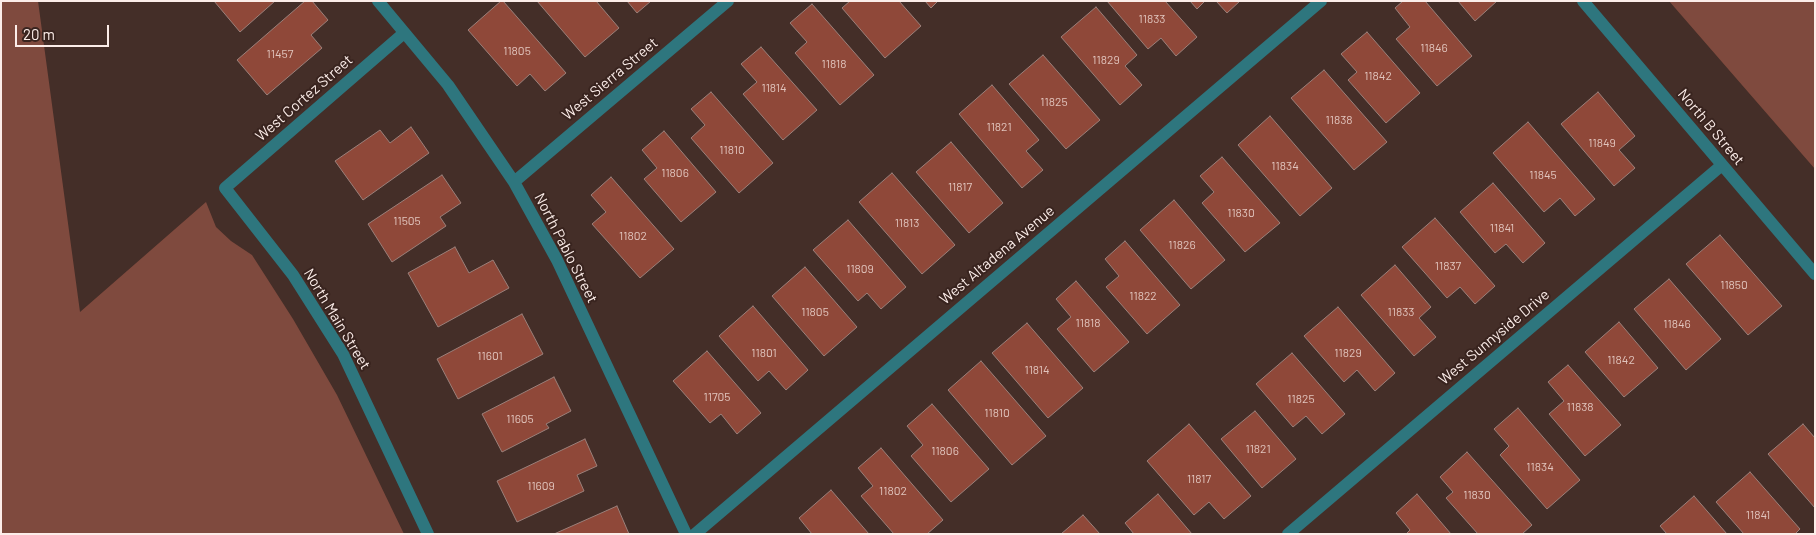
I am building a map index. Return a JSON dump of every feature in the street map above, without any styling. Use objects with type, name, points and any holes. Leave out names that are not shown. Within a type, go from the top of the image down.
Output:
[{"type":"street","name":"North Pablo Street","points":[[378,1],[448,85],[514,182],[557,260],[686,534]]},
{"type":"street","name":"West Sierra Street","points":[[514,182],[728,1]]},
{"type":"street","name":"West Altadena Avenue","points":[[694,534],[1321,1]]},
{"type":"street","name":"North B Street","points":[[1583,1],[1815,274]]},
{"type":"street","name":"West Cortez Street","points":[[225,188],[404,33]]},
{"type":"street","name":"West Sunnyside Drive","points":[[1288,534],[1722,165]]},
{"type":"street","name":"North Main Street","points":[[225,188],[293,275],[343,354],[428,534]]},
{"type":"shaded area","points":[[1,1],[38,1],[80,312],[206,202],[216,227],[231,241],[252,255],[293,319],[337,395],[404,534],[1,534]]},
{"type":"shaded area","points":[[1669,1],[1815,1],[1815,169]]},
{"type":"building","points":[[214,1],[275,1],[240,32]]},
{"type":"building","points":[[305,1],[312,1],[328,20],[311,35],[322,48],[267,95],[237,60]]},
{"type":"building","points":[[501,1],[566,73],[545,91],[530,74],[517,86],[468,30]]},
{"type":"building","points":[[537,1],[596,1],[619,28],[585,57]]},
{"type":"building","points":[[627,1],[651,1],[637,13]]},
{"type":"building","points":[[850,1],[899,1],[921,26],[885,58],[842,8]]},
{"type":"building","points":[[925,1],[938,1],[931,8]]},
{"type":"building","points":[[1107,1],[1165,1],[1197,37],[1176,56],[1161,38],[1148,49]]},
{"type":"building","points":[[1190,1],[1205,1],[1197,9]]},
{"type":"building","points":[[1216,1],[1240,1],[1227,13]]},
{"type":"building","points":[[1403,1],[1425,1],[1472,56],[1437,86],[1396,39],[1410,27],[1395,8]]},
{"type":"building","points":[[1458,1],[1497,1],[1475,21]]},
{"type":"building","points":[[812,4],[874,75],[840,105],[795,53],[807,42],[790,23]]},
{"type":"building","points":[[1096,7],[1137,55],[1125,66],[1142,85],[1120,105],[1061,37]]},
{"type":"building","points":[[1367,32],[1420,93],[1386,123],[1348,80],[1357,72],[1341,54]]},
{"type":"building","points":[[761,47],[817,110],[783,140],[743,94],[757,82],[741,64]]},
{"type":"building","points":[[1043,55],[1100,120],[1066,149],[1009,84]]},
{"type":"building","points":[[1324,70],[1387,142],[1354,170],[1291,98]]},
{"type":"building","points":[[992,85],[1039,140],[1026,151],[1043,170],[1022,188],[959,114]]},
{"type":"building","points":[[711,92],[773,163],[739,193],[691,138],[705,125],[691,109]]},
{"type":"building","points":[[1598,92],[1635,136],[1619,150],[1635,168],[1614,186],[1561,124]]},
{"type":"building","points":[[1270,116],[1332,188],[1300,216],[1238,145]]},
{"type":"building","points":[[1528,122],[1595,199],[1575,216],[1560,198],[1544,212],[1493,153]]},
{"type":"building","points":[[411,127],[429,153],[363,200],[335,161],[380,130],[390,143]]},
{"type":"building","points":[[664,131],[716,192],[681,222],[644,179],[657,168],[642,150]]},
{"type":"building","points":[[951,142],[1003,203],[969,233],[916,172]]},
{"type":"building","points":[[1222,157],[1280,223],[1245,252],[1202,203],[1214,192],[1200,176]]},
{"type":"building","points":[[892,173],[955,245],[922,274],[859,202]]},
{"type":"building","points":[[442,175],[461,203],[440,217],[446,226],[392,262],[368,224]]},
{"type":"building","points":[[611,177],[674,249],[640,278],[592,224],[606,212],[591,195]]},
{"type":"building","points":[[1493,183],[1545,243],[1523,263],[1506,244],[1495,253],[1460,212]]},
{"type":"building","points":[[1174,200],[1225,260],[1191,289],[1140,230]]},
{"type":"building","points":[[1435,218],[1495,286],[1475,304],[1460,287],[1447,298],[1402,247]]},
{"type":"building","points":[[848,220],[906,287],[881,309],[867,293],[858,301],[813,250]]},
{"type":"building","points":[[1720,235],[1782,306],[1748,335],[1686,264]]},
{"type":"building","points":[[1125,241],[1180,305],[1147,334],[1106,287],[1119,276],[1105,259]]},
{"type":"building","points":[[455,247],[469,273],[493,260],[509,288],[438,327],[408,273]]},
{"type":"building","points":[[1395,265],[1431,307],[1419,318],[1436,337],[1414,356],[1361,295]]},
{"type":"building","points":[[805,267],[857,327],[824,356],[772,296]]},
{"type":"building","points":[[1669,279],[1721,339],[1686,370],[1634,309]]},
{"type":"building","points":[[1076,281],[1129,342],[1094,372],[1057,329],[1071,317],[1056,299]]},
{"type":"building","points":[[753,306],[808,370],[786,390],[769,371],[758,381],[719,336]]},
{"type":"building","points":[[1338,307],[1395,373],[1375,391],[1357,370],[1344,382],[1304,336]]},
{"type":"building","points":[[522,314],[543,354],[458,399],[437,359]]},
{"type":"building","points":[[1619,322],[1658,368],[1624,397],[1585,352]]},
{"type":"building","points":[[1027,323],[1083,388],[1048,418],[992,353]]},
{"type":"building","points":[[707,351],[761,413],[737,434],[721,414],[710,423],[673,381]]},
{"type":"building","points":[[1292,353],[1345,414],[1322,434],[1306,416],[1293,427],[1256,384]]},
{"type":"building","points":[[981,361],[1046,436],[1012,465],[948,390]]},
{"type":"building","points":[[1568,365],[1621,425],[1585,456],[1549,414],[1564,401],[1548,382]]},
{"type":"building","points":[[554,377],[571,411],[546,424],[549,428],[502,452],[482,414]]},
{"type":"building","points":[[932,404],[989,469],[951,502],[911,456],[923,445],[907,426]]},
{"type":"building","points":[[1518,408],[1580,480],[1547,509],[1500,455],[1509,446],[1494,429]]},
{"type":"building","points":[[1255,411],[1296,459],[1262,488],[1221,439]]},
{"type":"building","points":[[1189,424],[1251,496],[1224,519],[1209,502],[1194,515],[1147,461]]},
{"type":"building","points":[[1803,424],[1815,438],[1815,508],[1768,454]]},
{"type":"building","points":[[585,439],[597,466],[577,475],[584,491],[517,522],[497,481]]},
{"type":"building","points":[[881,448],[943,520],[927,534],[894,534],[861,496],[873,486],[858,468]]},
{"type":"building","points":[[1467,452],[1532,525],[1522,534],[1478,534],[1446,498],[1453,492],[1440,477]]},
{"type":"building","points":[[1750,472],[1800,529],[1795,534],[1744,534],[1716,502]]},
{"type":"building","points":[[831,490],[869,534],[812,534],[799,518]]},
{"type":"building","points":[[1158,494],[1192,534],[1134,534],[1125,523]]},
{"type":"building","points":[[1417,494],[1451,534],[1406,534],[1410,530],[1396,513]]},
{"type":"building","points":[[1694,496],[1727,534],[1667,534],[1660,526]]},
{"type":"building","points":[[617,506],[629,534],[554,534]]},
{"type":"building","points":[[1083,515],[1100,534],[1061,534]]}]
